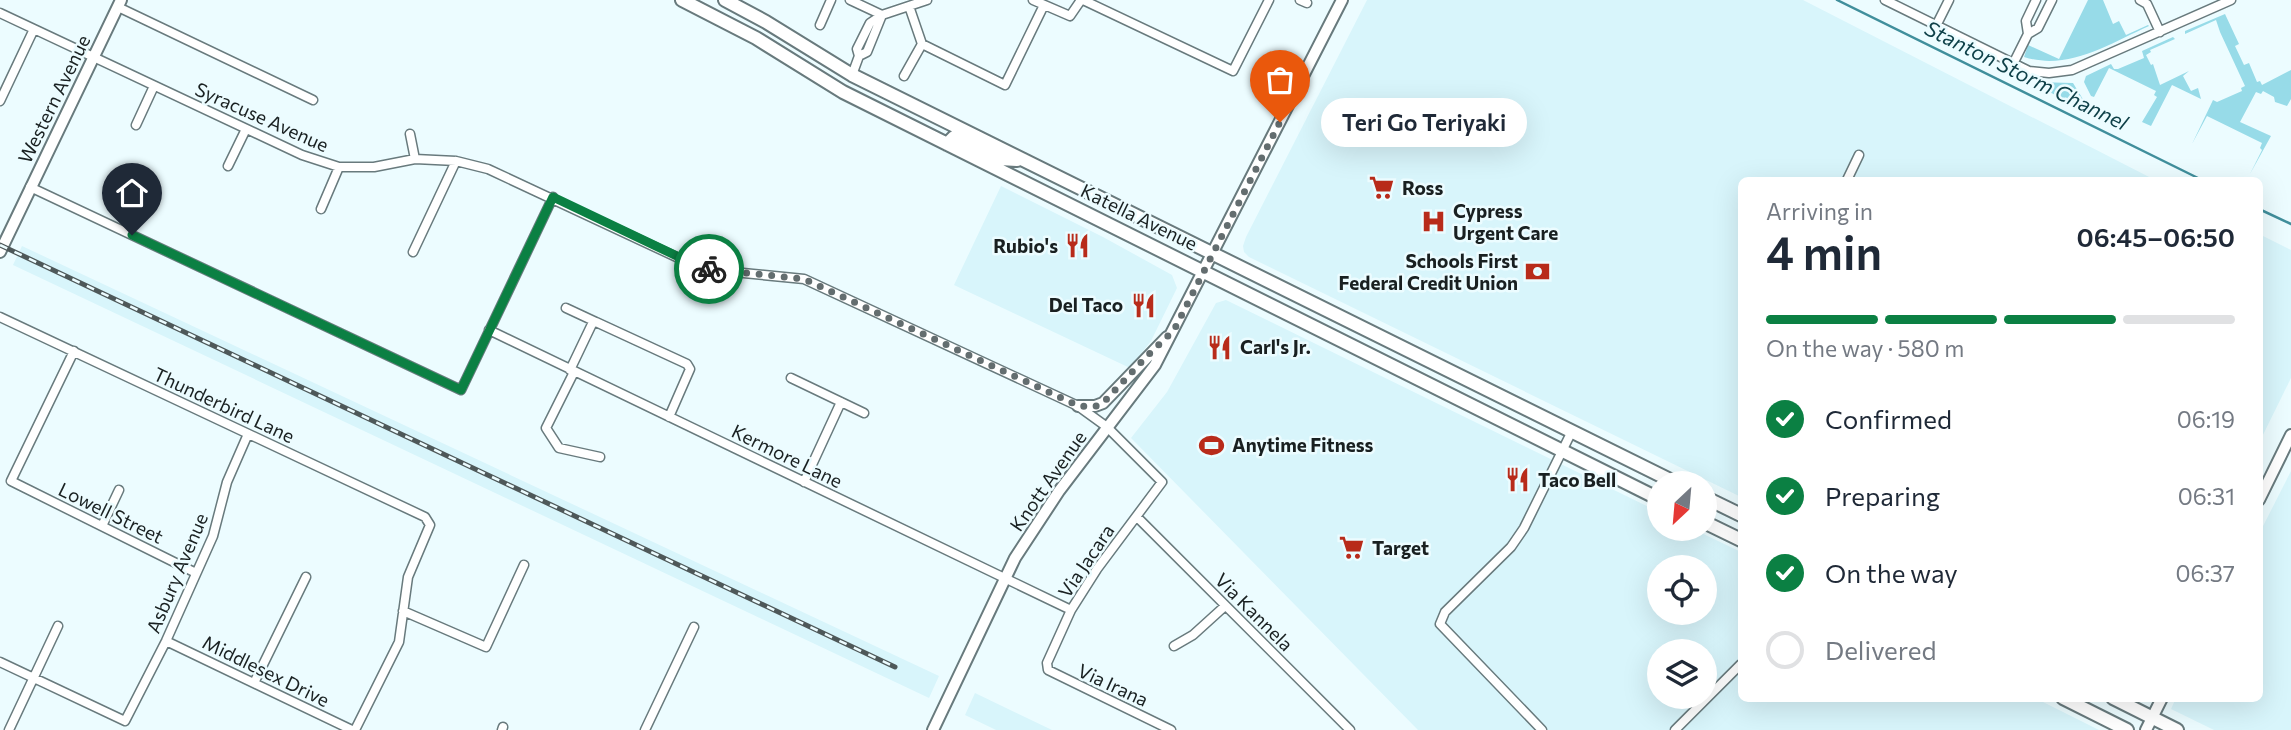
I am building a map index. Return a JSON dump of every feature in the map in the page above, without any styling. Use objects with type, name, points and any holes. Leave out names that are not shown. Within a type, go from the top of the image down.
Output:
[{"type":"main road","name":"Katella Avenue","points":[[682,0],[756,38],[843,92],[1647,493]]},
{"type":"main road","name":"Katella Avenue","points":[[725,0],[852,75],[1651,471]]},
{"type":"main road","name":"Knott Avenue","points":[[933,730],[1015,558],[1059,491],[1155,365],[1342,0]]},
{"type":"main road","name":"Western Avenue","points":[[0,252],[120,3]]},
{"type":"main road","points":[[947,144],[954,137],[1000,159],[1024,161]]},
{"type":"main road","points":[[1079,406],[1094,407],[1103,403],[1174,330]]},
{"type":"main road","points":[[2263,492],[2291,435]]},
{"type":"main road","points":[[1717,503],[1738,514]]},
{"type":"main road","points":[[1717,528],[1738,539]]},
{"type":"main road","points":[[2071,702],[2127,730]]},
{"type":"main road","points":[[2121,702],[2178,730]]},
{"type":"main road","points":[[2146,730],[2160,702]]},
{"type":"street","points":[[820,25],[831,0]]},
{"type":"street","points":[[850,0],[881,15]]},
{"type":"street","points":[[852,75],[859,56],[857,49],[870,23],[881,15],[927,0]]},
{"type":"street","points":[[1034,0],[1070,16],[1082,0],[1233,71],[1269,0]]},
{"type":"street","points":[[1885,0],[2013,64],[2039,72],[2072,70],[2231,0]]},
{"type":"street","points":[[1936,26],[1949,0]]},
{"type":"street","points":[[2028,34],[2026,21],[2036,0]]},
{"type":"street","points":[[2013,64],[2028,34],[2038,28],[2052,0]]},
{"type":"street","points":[[2146,1],[2160,32]]},
{"type":"street","points":[[120,3],[313,100]]},
{"type":"street","points":[[909,6],[922,44],[1005,85],[1044,5]]},
{"type":"street","name":"Syracuse Avenue","points":[[0,13],[302,155],[339,167],[374,166],[415,159],[456,161],[488,169],[553,197],[702,268],[804,279],[1079,406],[1107,427],[1162,482]]},
{"type":"street","points":[[0,101],[34,29]]},
{"type":"street","points":[[904,76],[922,44]]},
{"type":"street","points":[[136,125],[154,86]]},
{"type":"street","points":[[228,166],[246,130]]},
{"type":"street","points":[[410,134],[415,159]]},
{"type":"street","points":[[1848,177],[1859,155]]},
{"type":"street","points":[[413,252],[456,161]]},
{"type":"street","points":[[321,209],[339,167]]},
{"type":"street","points":[[30,187],[461,390],[553,197]]},
{"type":"street","points":[[566,308],[690,366],[669,417]]},
{"type":"street","name":"Thunderbird Lane","points":[[0,317],[425,517],[430,525],[408,578],[403,611]]},
{"type":"street","points":[[596,323],[592,324],[546,428],[559,449],[600,457]]},
{"type":"street","name":"Kermore Lane","points":[[489,330],[1071,610]]},
{"type":"street","name":"Lowell Street","points":[[74,351],[11,481],[196,573]]},
{"type":"street","points":[[791,378],[864,413]]},
{"type":"street","points":[[804,482],[841,402]]},
{"type":"street","points":[[1542,730],[1440,624],[1445,612],[1511,547],[1524,528],[1571,433]]},
{"type":"street","name":"Asbury Avenue","points":[[34,678],[125,721],[166,641],[213,536],[227,482],[248,434]]},
{"type":"street","name":"Via Jacara","points":[[1047,663],[1071,610],[1097,569],[1162,482]]},
{"type":"street","points":[[102,526],[119,490]]},
{"type":"street","name":"Via Kannela","points":[[1137,517],[1350,730]]},
{"type":"street","points":[[353,730],[399,642],[403,611],[486,647],[524,565]]},
{"type":"street","points":[[254,683],[306,577]]},
{"type":"street","points":[[1174,646],[1193,635],[1225,606]]},
{"type":"street","points":[[9,730],[58,626]]},
{"type":"street","points":[[645,730],[694,627]]},
{"type":"street","name":"Middlesex Drive","points":[[166,641],[353,730]]},
{"type":"street","points":[[0,662],[34,678]]},
{"type":"street","name":"Via Irana","points":[[1047,663],[1048,670],[1054,674],[1171,730]]},
{"type":"street","points":[[1675,730],[1738,667]]},
{"type":"shaded area","points":[[1367,0],[1803,0],[2149,177],[1738,177],[1738,496],[1717,485],[1717,471],[1688,471],[1249,257],[1243,246]]},
{"type":"shaded area","points":[[2088,0],[2103,0],[2113,24],[2119,21],[2126,35],[2149,26],[2088,54],[2072,58],[2056,61],[2024,57],[2028,45],[2059,59]]},
{"type":"shaded area","points":[[2225,14],[2239,44],[2235,46],[2244,65],[2249,63],[2257,82],[2260,81],[2262,85],[2291,70],[2291,99],[2287,106],[2275,102],[2274,97],[2263,91],[2261,94],[2256,92],[2240,122],[2271,136],[2250,174],[2262,150],[2262,143],[2207,116],[2192,144],[2213,100],[2217,102],[2242,91],[2241,88],[2245,86],[2216,20],[2185,34],[2185,31]]},
{"type":"shaded area","points":[[2173,37],[2175,39],[2150,50],[2146,55],[2151,65],[2153,64],[2160,85],[2189,71],[2183,76],[2191,91],[2198,88],[2201,99],[2172,85],[2151,126],[2142,122],[2157,97],[2154,95],[2156,91],[2109,68],[2094,97],[2091,96],[2084,82],[2086,76],[2111,64],[2114,69],[2118,69],[2144,58],[2142,51]]},
{"type":"shaded area","points":[[2073,83],[2092,114],[2034,84]]},
{"type":"shaded area","points":[[1001,186],[1172,275],[1177,288],[1151,341],[1130,368],[954,285]]},
{"type":"shaded area","points":[[2263,236],[2291,250],[2291,378],[2263,435]]},
{"type":"shaded area","points":[[22,246],[939,676],[929,698],[13,265]]},
{"type":"shaded area","points":[[1226,300],[1647,506],[1647,541],[1717,540],[1738,551],[1738,702],[2043,702],[2099,730],[1418,730],[1131,438],[1167,392],[1216,303]]},
{"type":"shaded area","points":[[2291,471],[2291,730],[2214,730],[2171,709],[2174,702],[2263,702],[2263,526]]},
{"type":"shaded area","points":[[975,693],[1052,730],[996,730],[965,715]]},
{"type":"waterway","name":"Stanton Storm Channel","points":[[1837,0],[2196,177]]},
{"type":"waterway","name":"Stanton Storm Channel","points":[[2263,211],[2291,224]]},
{"type":"railway","points":[[0,245],[895,667]]},
{"type":"way so far","points":[[709,269],[804,279],[1079,406],[1094,407],[1103,403],[1117,390],[1174,330],[1280,122]]},
{"type":"place","name":"Teri Go Teriyaki","points":[[1280,122]]},
{"type":"place","name":"Ross","points":[[1382,188]]},
{"type":"place","name":"Cypress Urgent Care","points":[[1433,222]]},
{"type":"place","name":"Rubio's","points":[[1078,246]]},
{"type":"place","name":"Schools First Federal Credit Union","points":[[1538,272]]},
{"type":"place","name":"Del Taco","points":[[1143,305]]},
{"type":"place","name":"Carl's Jr.","points":[[1220,347]]},
{"type":"place","name":"Anytime Fitness","points":[[1212,445]]},
{"type":"place","name":"Taco Bell","points":[[1518,480]]},
{"type":"place","name":"Target","points":[[1352,548]]},
{"type":"route","points":[[132,235],[461,390],[553,197],[709,269]]}]
